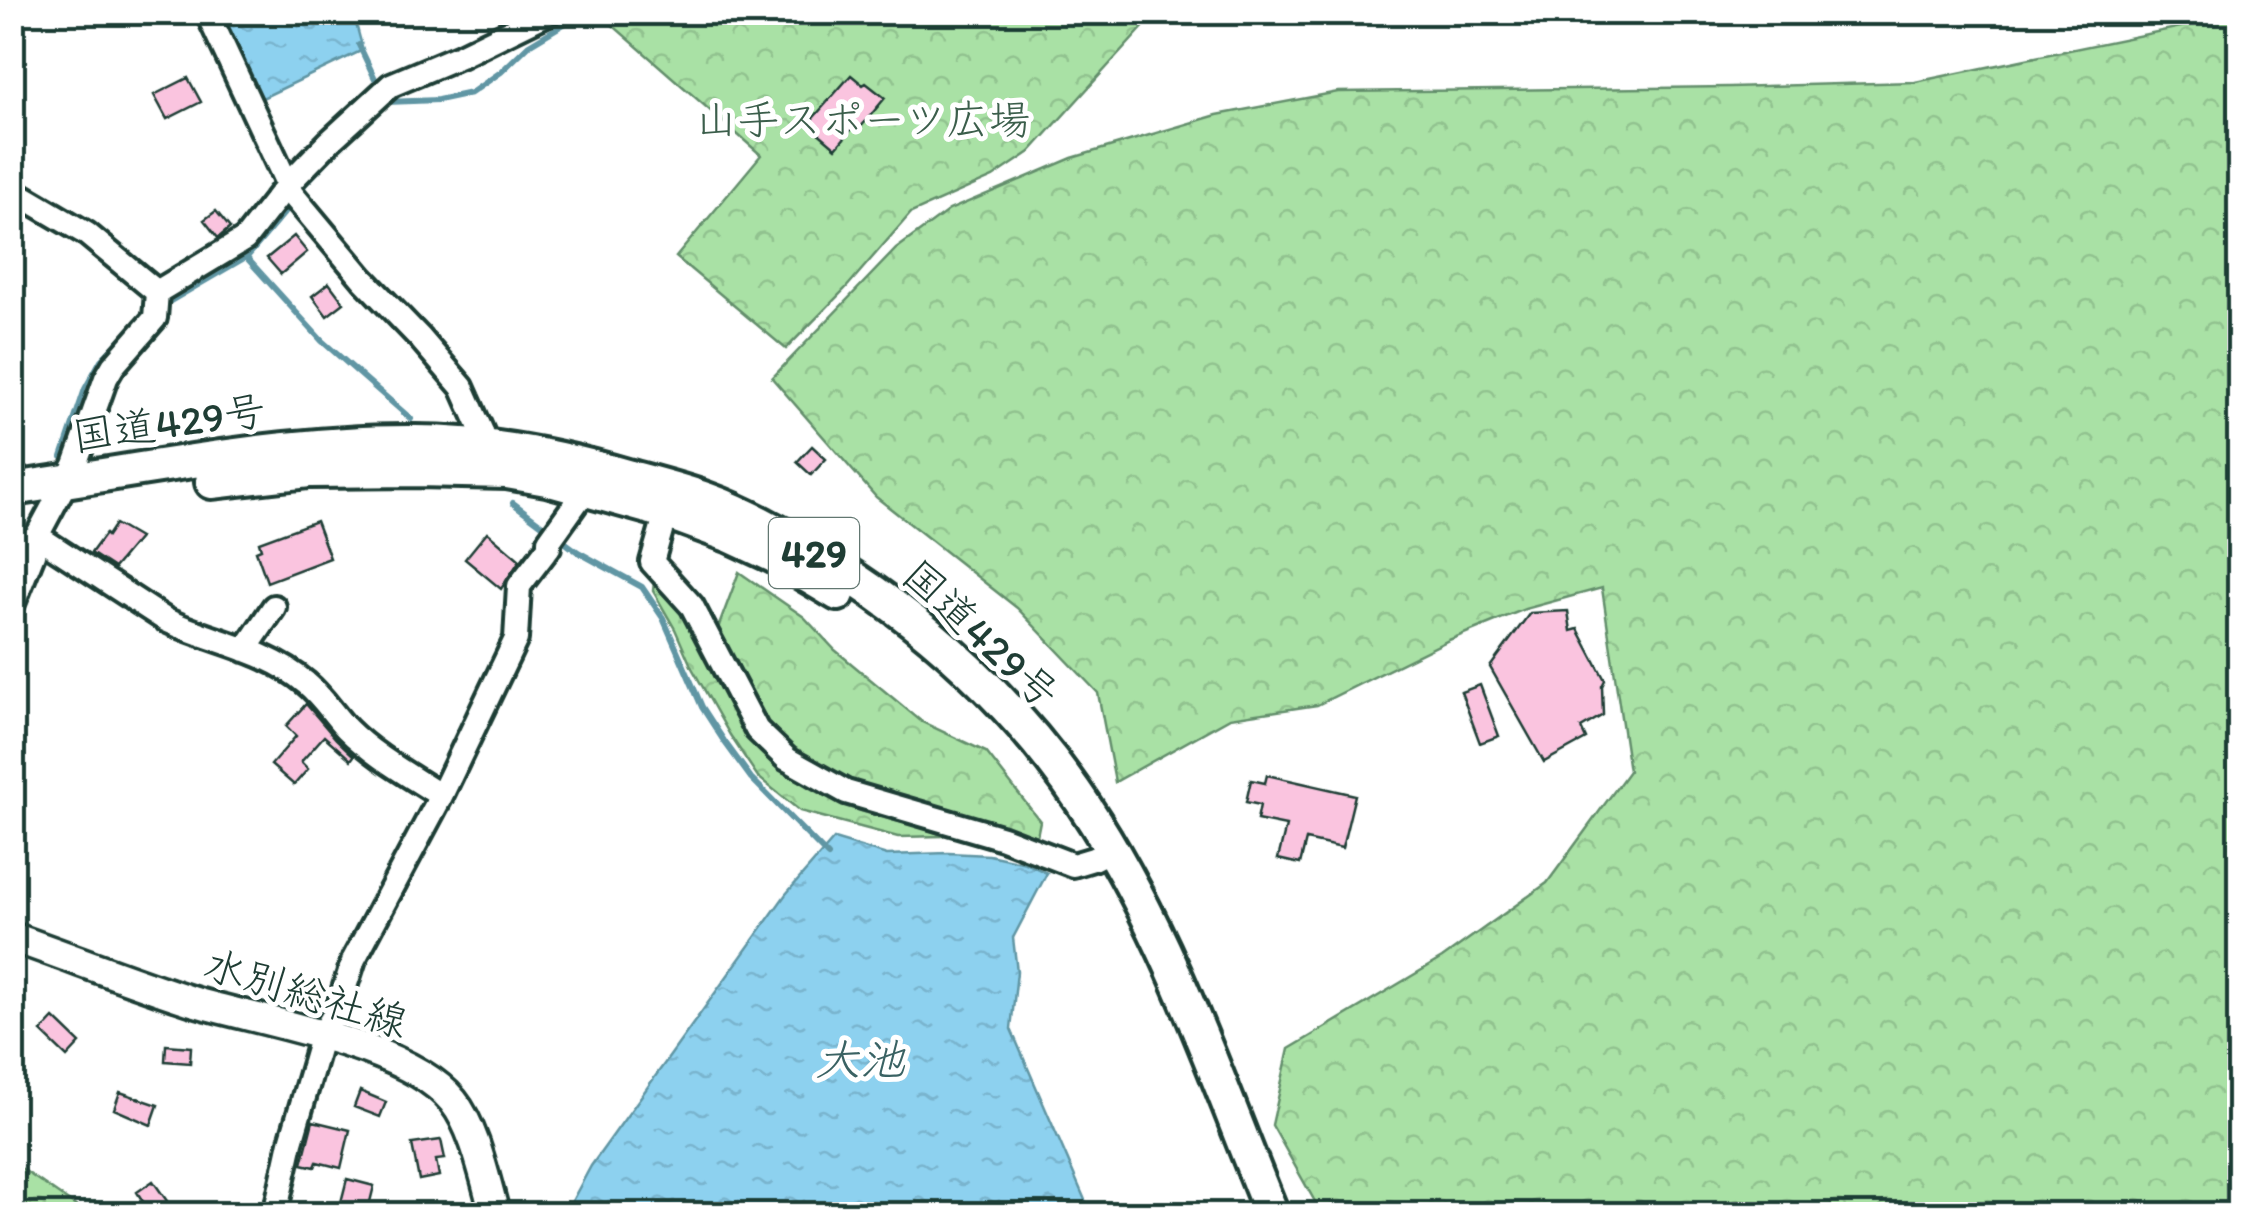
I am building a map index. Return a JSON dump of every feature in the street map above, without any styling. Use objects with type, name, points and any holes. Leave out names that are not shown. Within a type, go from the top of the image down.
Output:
[{"type":"highway","name":"国道429号","points":[[12,511],[60,493],[311,446],[418,442],[484,459],[554,456],[589,477],[669,500],[708,499],[785,536],[866,586],[918,624],[971,671],[1030,733],[1078,796],[1249,1214]]},
{"type":"highway","name":"国道429号","points":[[12,489],[60,493]]},
{"type":"highway","name":"国道429号","points":[[1102,854],[1132,885],[1170,964],[1272,1214]]},
{"type":"main road","name":"水別総社線","points":[[12,936],[190,1000],[322,1035],[416,1070],[454,1102],[469,1129],[495,1214]]},
{"type":"street","points":[[207,12],[294,194],[363,280],[462,387],[480,426],[484,459]]},
{"type":"street","points":[[12,606],[34,554],[37,536],[60,493],[106,378],[149,328],[156,304],[245,239],[294,194],[330,141],[391,85],[550,12]]},
{"type":"street","points":[[12,190],[88,234],[156,304]]},
{"type":"street","points":[[275,1214],[322,1035],[338,1008],[354,959],[441,796],[516,639],[519,586],[549,547],[589,477]]},
{"type":"street","points":[[669,500],[652,562],[692,606],[757,730],[786,760],[846,792],[1003,838],[1073,865],[1102,854]]},
{"type":"street","points":[[12,550],[37,536]]},
{"type":"street","points":[[37,536],[166,620],[263,656],[306,683],[348,730],[375,753],[441,796]]},
{"type":"street","points":[[244,650],[274,607]]},
{"type":"green space","name":"山手スポーツ広場","points":[[1156,13],[1030,152],[993,177],[911,213],[786,349],[676,257],[761,155],[601,15]]},
{"type":"green space","points":[[2239,15],[2239,1214],[1322,1214],[1272,1125],[1289,1049],[1442,958],[1547,883],[1629,771],[1602,588],[1525,609],[1449,640],[1317,705],[1230,718],[1115,782],[1098,693],[1017,608],[876,497],[772,378],[896,249],[949,210],[1072,158],[1217,115],[1338,92],[1915,82]]},
{"type":"green space","points":[[739,572],[804,617],[835,650],[922,722],[986,752],[1040,821],[1037,836],[834,777],[795,755],[765,724],[717,631]]},
{"type":"green space","points":[[654,582],[683,612],[740,719],[777,764],[808,787],[843,804],[944,836],[898,837],[800,811],[758,777],[692,668],[653,591]]},
{"type":"green space","points":[[12,1162],[80,1209],[126,1204],[131,1214],[13,1214]]},
{"type":"water","points":[[221,13],[357,13],[355,20],[363,50],[256,101],[218,21]]},
{"type":"water","name":"大池","points":[[834,839],[887,855],[989,855],[1026,863],[1047,873],[1013,938],[1017,972],[1011,1029],[1091,1214],[565,1214],[591,1166],[786,894]]},
{"type":"building","points":[[851,75],[885,98],[860,128],[856,124],[836,148],[808,124]]},
{"type":"building","points":[[188,78],[201,102],[167,119],[154,95]]},
{"type":"building","points":[[216,211],[230,228],[218,238],[204,220]]},
{"type":"building","points":[[294,236],[307,252],[281,274],[267,258]]},
{"type":"building","points":[[329,283],[344,303],[327,316],[312,296]]},
{"type":"building","points":[[812,446],[826,459],[811,475],[797,462]]},
{"type":"building","points":[[316,521],[330,558],[267,582],[256,551],[261,549],[259,542]]},
{"type":"building","points":[[115,524],[139,538],[114,568],[91,553]]},
{"type":"building","points":[[487,532],[520,560],[501,589],[465,559]]},
{"type":"building","points":[[1568,611],[1571,631],[1578,629],[1605,680],[1603,715],[1581,728],[1586,739],[1544,762],[1490,667],[1530,613]]},
{"type":"building","points":[[1480,685],[1499,736],[1480,743],[1461,692]]},
{"type":"building","points":[[306,704],[354,756],[351,760],[324,736],[301,762],[308,769],[294,785],[271,765],[296,736],[286,726]]},
{"type":"building","points":[[1267,775],[1355,795],[1342,848],[1306,840],[1300,864],[1278,859],[1286,826],[1257,820],[1260,805],[1246,802],[1251,780],[1265,783]]},
{"type":"building","points":[[54,1018],[80,1043],[67,1057],[41,1032]]},
{"type":"building","points":[[166,1045],[191,1047],[190,1063],[165,1061]]},
{"type":"building","points":[[360,1091],[386,1102],[380,1117],[354,1107]]},
{"type":"building","points":[[120,1092],[158,1105],[151,1125],[114,1109]]},
{"type":"building","points":[[313,1121],[350,1130],[341,1168],[317,1162],[315,1167],[302,1164]]},
{"type":"building","points":[[441,1140],[445,1159],[436,1160],[439,1176],[419,1180],[412,1144]]},
{"type":"building","points":[[347,1179],[374,1186],[367,1214],[338,1214]]},
{"type":"building","points":[[153,1181],[167,1201],[150,1213],[137,1192]]},
{"type":"waterway","points":[[384,105],[471,93],[529,45],[584,12]]},
{"type":"waterway","points":[[359,45],[378,85]]},
{"type":"waterway","points":[[247,257],[305,184],[353,134]]},
{"type":"waterway","points":[[162,306],[246,257],[322,341],[411,419]]},
{"type":"waterway","points":[[62,457],[85,389],[101,360],[135,325]]},
{"type":"waterway","points":[[513,503],[549,530]]},
{"type":"waterway","points":[[559,538],[642,587],[663,618],[702,707],[724,741],[751,778],[828,856]]}]
